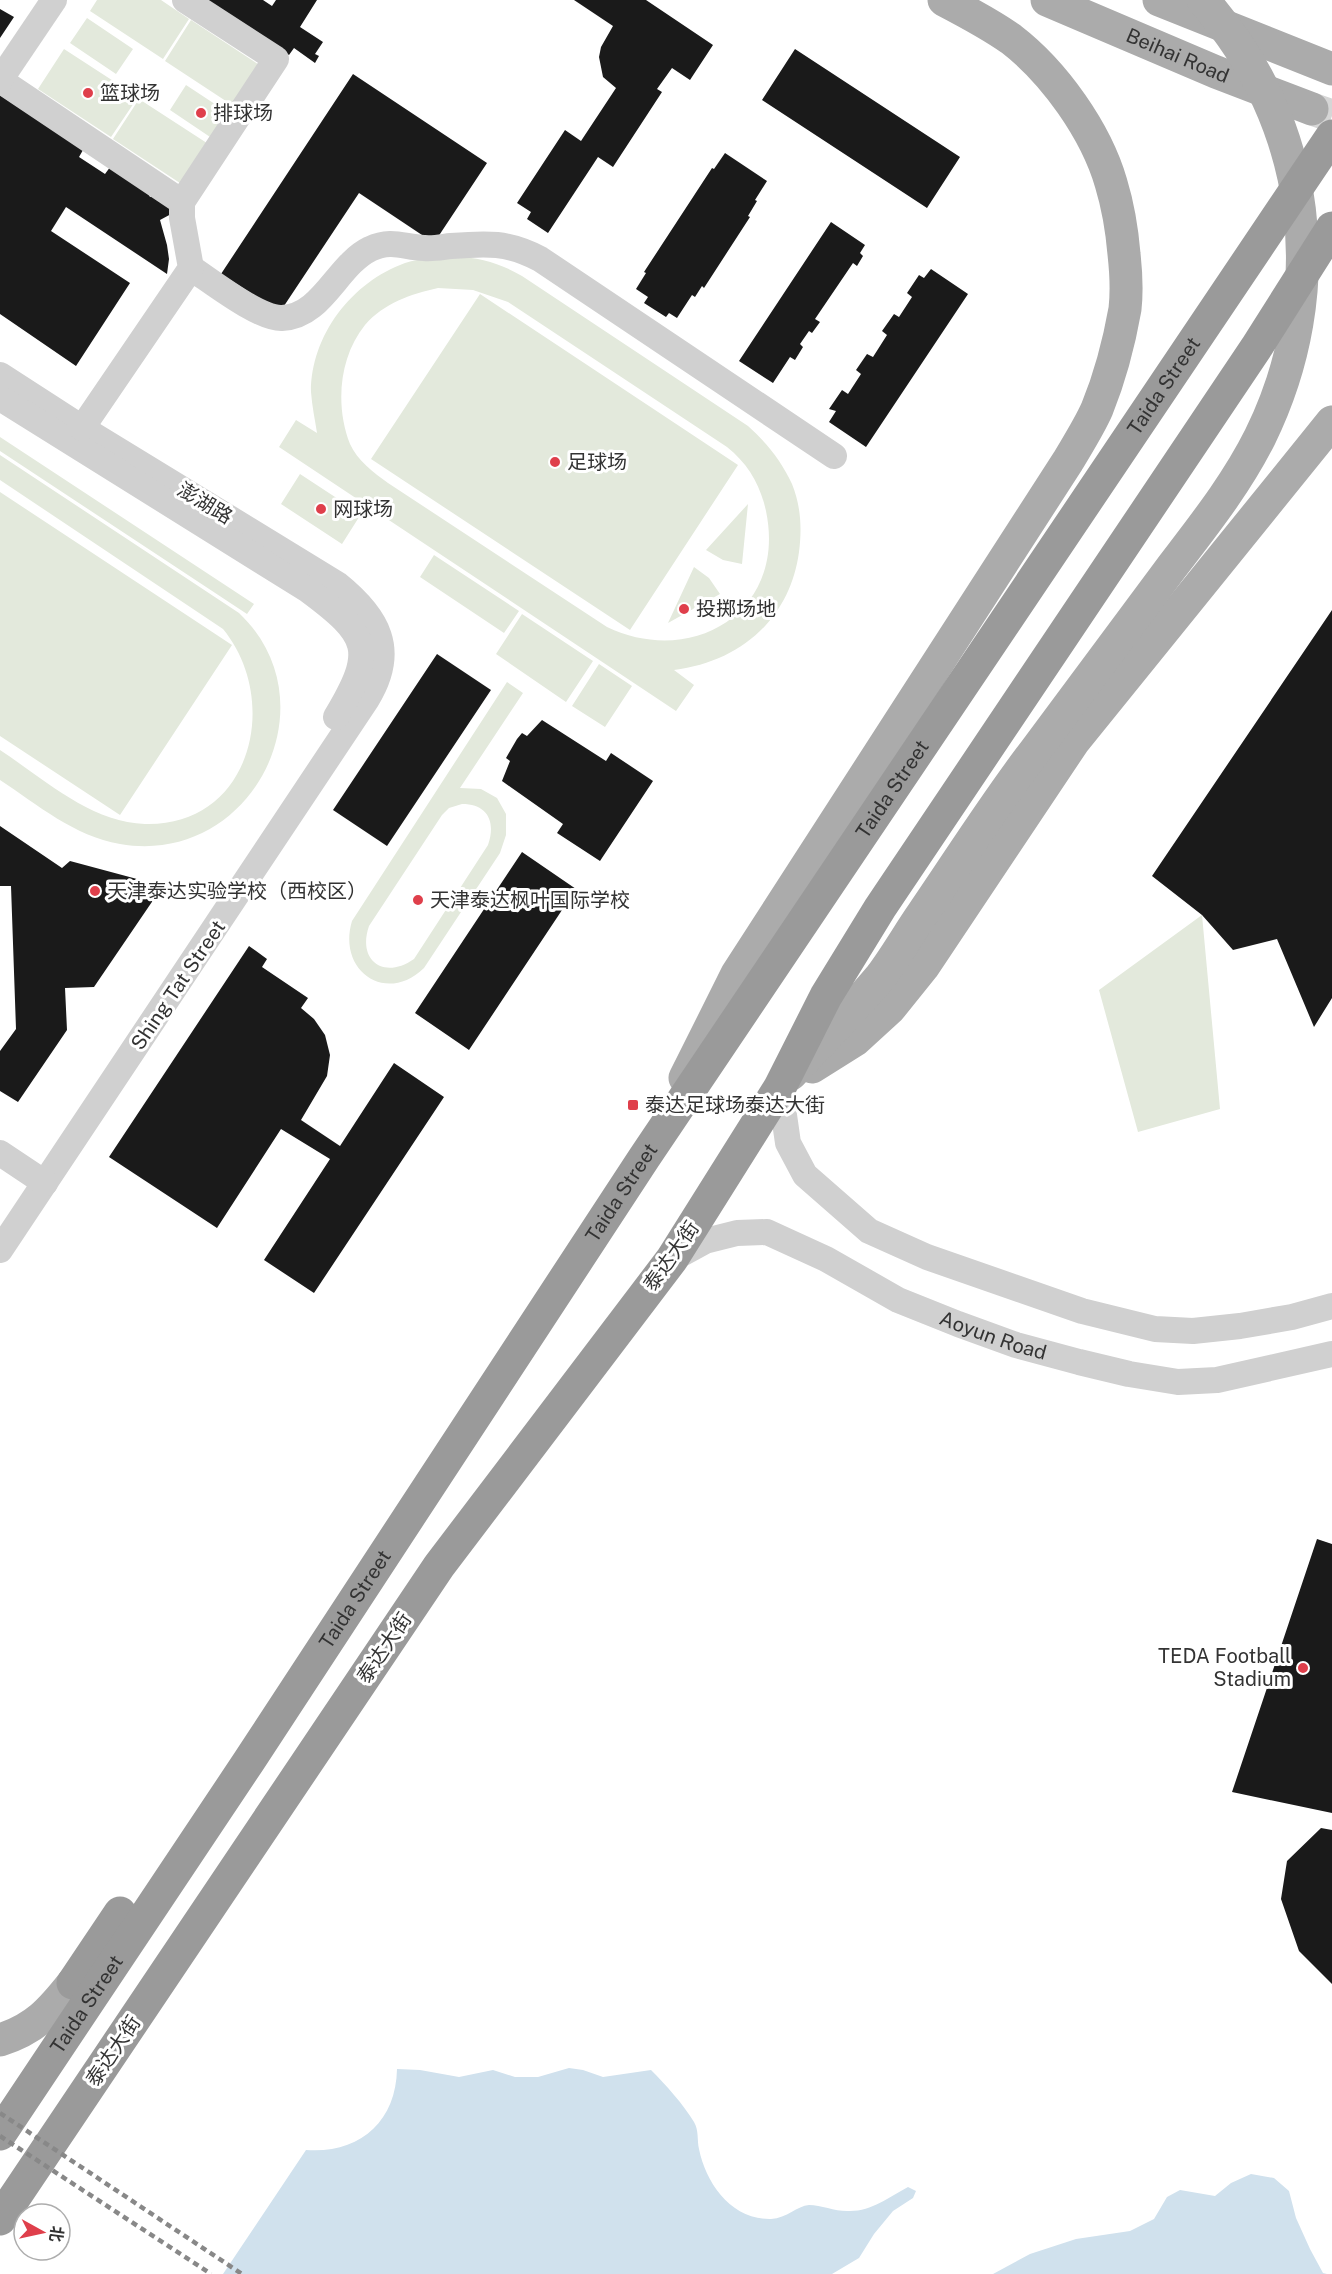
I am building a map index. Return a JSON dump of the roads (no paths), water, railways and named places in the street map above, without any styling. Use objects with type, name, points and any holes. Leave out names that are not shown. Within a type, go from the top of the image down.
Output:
[{"type":"highway","name":"Taida Street","points":[[0,2134],[249,1761],[644,1158],[1332,136]]},
{"type":"highway","points":[[780,1087],[826,996],[880,908],[1256,348],[1332,228]]},
{"type":"highway","name":"泰达大街","points":[[0,2219],[440,1566],[672,1259],[780,1087]]},
{"type":"highway","points":[[73,1983],[167,1843],[198,1808],[249,1761]]},
{"type":"main road","points":[[644,1158],[737,974],[1062,470],[1096,411],[1113,364],[1125,306],[1126,276],[1118,210],[1111,180],[1097,148],[1056,83],[1035,60],[1011,39],[972,14],[944,0]]},
{"type":"main road","name":"Beihai Road","points":[[1047,0],[1216,72],[1312,109]]},
{"type":"main road","points":[[1158,0],[1332,69]]},
{"type":"main road","points":[[780,1087],[881,975],[1023,766],[1232,486],[1260,437],[1281,384],[1296,328],[1302,261],[1301,228],[1294,177],[1274,112],[1255,71],[1229,32],[1203,0]]},
{"type":"main road","points":[[780,1087],[855,1041],[890,1008],[923,967],[1074,741],[1332,422]]},
{"type":"main road","points":[[0,2040],[20,2034],[36,2024],[73,1983]]},
{"type":"street","points":[[54,0],[0,80],[182,202]]},
{"type":"street","points":[[82,428],[191,268],[182,218],[182,202],[276,59],[185,0]]},
{"type":"street","points":[[191,268],[253,308],[270,317],[282,318],[296,316],[308,308],[370,249],[387,244],[423,248],[468,244],[509,245],[540,259],[834,456]]},
{"type":"street","name":"澎湖路","points":[[0,375],[82,428],[337,584],[355,598],[379,636],[373,653]]},
{"type":"street","name":"澎湖路","points":[[0,398],[308,590],[344,618],[373,653]]},
{"type":"street","name":"Shing Tat Street","points":[[0,1250],[39,1179],[333,722],[360,671],[373,653]]},
{"type":"street","points":[[780,1087],[788,1143],[805,1175],[869,1231],[927,1257],[1082,1311],[1155,1329],[1193,1331],[1240,1326],[1292,1317],[1332,1306]]},
{"type":"street","points":[[0,1153],[39,1179]]},
{"type":"street","name":"Shing Tat Street","points":[[0,1225],[39,1179]]},
{"type":"street","name":"Aoyun Road","points":[[672,1259],[705,1241],[736,1233],[767,1232],[826,1258],[898,1300],[967,1328],[1016,1345],[1079,1362],[1129,1374],[1178,1382],[1217,1380],[1332,1354]]},
{"type":"water","points":[[569,2068],[603,2077],[651,2070],[685,2108],[694,2122],[703,2162],[715,2187],[733,2207],[757,2218],[782,2217],[800,2207],[809,2205],[850,2211],[866,2209],[908,2187],[916,2191],[913,2198],[893,2211],[874,2234],[859,2258],[832,2274],[223,2274],[306,2150],[342,2147],[371,2131],[390,2105],[397,2069],[420,2070],[459,2077],[493,2070],[515,2077],[538,2077]]},
{"type":"water","points":[[1251,2174],[1274,2178],[1289,2191],[1296,2218],[1310,2249],[1323,2273],[1327,2274],[993,2274],[1030,2254],[1076,2239],[1130,2231],[1154,2219],[1167,2197],[1180,2190],[1215,2196],[1231,2183]]},
{"type":"tunnel","points":[[1312,109],[1332,116]]},
{"type":"railway","points":[[0,2113],[242,2274]]},
{"type":"railway","points":[[0,2136],[211,2274]]},
{"type":"place","name":"篮球场","points":[[88,93]]},
{"type":"place","name":"排球场","points":[[201,113]]},
{"type":"place","name":"足球场","points":[[555,462]]},
{"type":"place","name":"网球场","points":[[321,509]]},
{"type":"place","name":"投掷场地","points":[[684,609]]},
{"type":"place","name":"天津泰达实验学校（西校区）","points":[[95,891]]},
{"type":"place","name":"天津泰达枫叶国际学校","points":[[418,900]]},
{"type":"place","name":"泰达足球场泰达大街","points":[[633,1105]]},
{"type":"place","name":"TEDA Football Stadium","points":[[1303,1668]]}]
